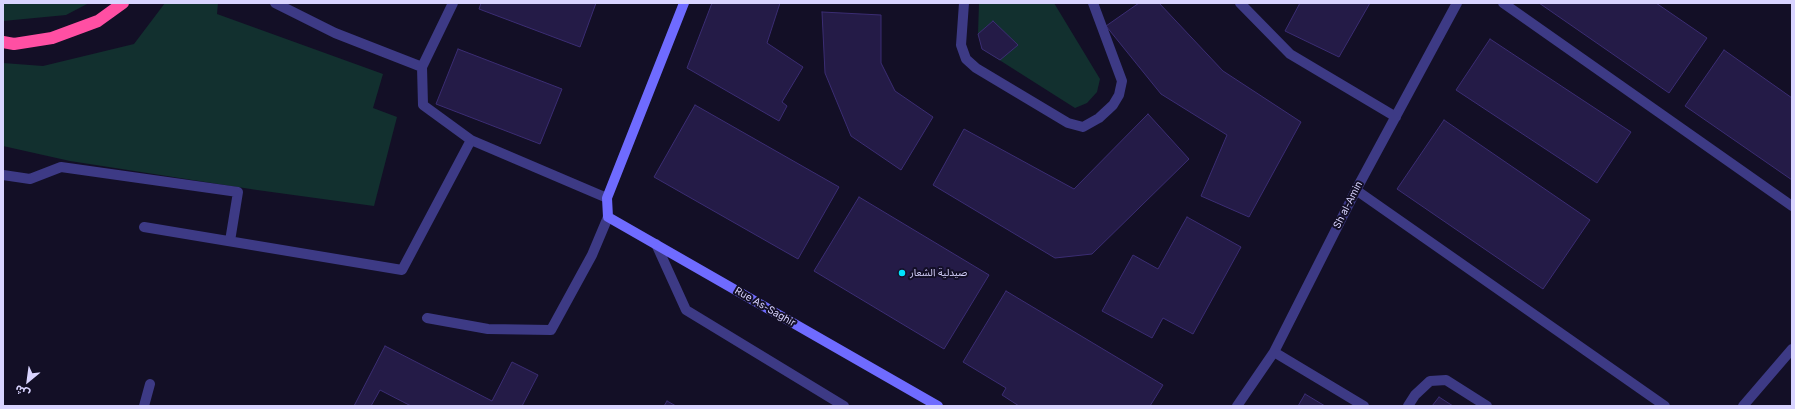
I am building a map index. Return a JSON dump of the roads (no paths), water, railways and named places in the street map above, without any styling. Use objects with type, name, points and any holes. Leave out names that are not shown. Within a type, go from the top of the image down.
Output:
[{"type":"highway","points":[[3,42],[14,44],[52,38],[98,21],[123,3]]},
{"type":"street","points":[[275,3],[335,33],[422,67]]},
{"type":"street","points":[[453,3],[422,67],[423,105],[471,140],[607,198]]},
{"type":"street","points":[[428,318],[488,329],[551,330],[592,255],[608,216],[607,198],[684,3]]},
{"type":"street","points":[[964,3],[961,45],[966,59],[976,68],[1068,123],[1083,127],[1100,118],[1113,105],[1119,95],[1122,81],[1093,3]]},
{"type":"street","points":[[1240,3],[1290,54],[1396,117]]},
{"type":"street","name":"Sh al-Amin","points":[[1237,406],[1274,352],[1356,190],[1457,3]]},
{"type":"street","points":[[1503,3],[1792,206]]},
{"type":"street","points":[[144,227],[402,270],[471,140]]},
{"type":"street","points":[[3,175],[30,179],[61,167],[238,192],[230,241]]},
{"type":"street","points":[[1356,190],[1664,406]]},
{"type":"street","name":"Rue As-Saghir","points":[[608,216],[938,406]]},
{"type":"street","points":[[656,244],[686,310],[844,406]]},
{"type":"street","points":[[1274,352],[1364,406]]},
{"type":"street","points":[[1743,406],[1791,354]]},
{"type":"street","points":[[1408,406],[1415,395],[1430,381],[1446,380],[1487,406]]},
{"type":"street","points":[[144,406],[150,384]]},
{"type":"place","name":"صيدلية الشعار","points":[[902,273]]}]
